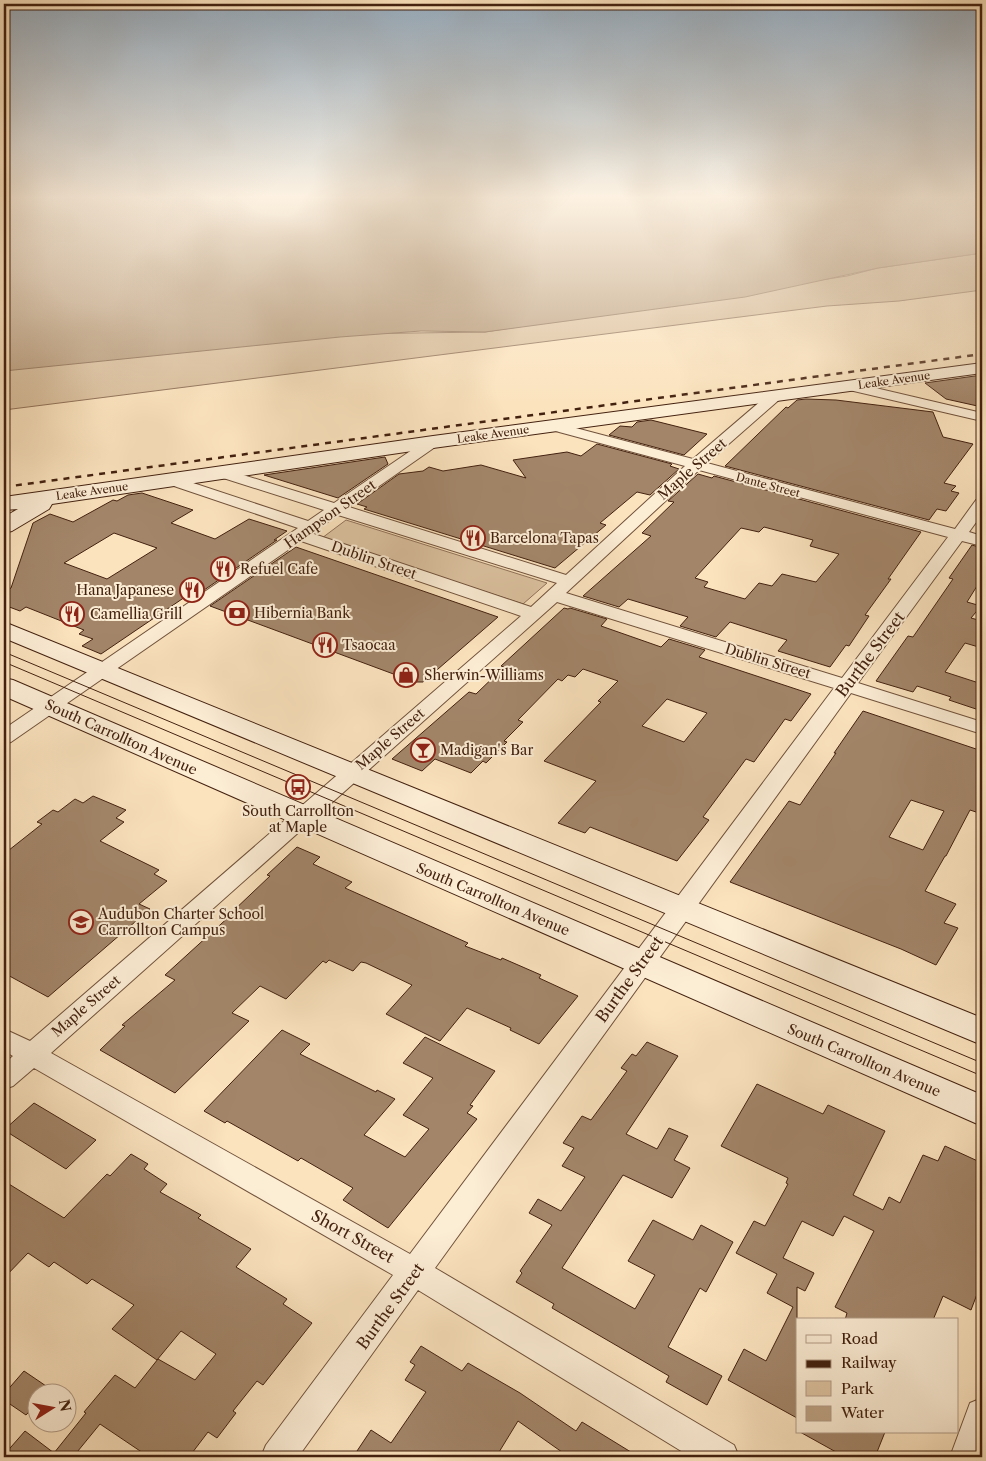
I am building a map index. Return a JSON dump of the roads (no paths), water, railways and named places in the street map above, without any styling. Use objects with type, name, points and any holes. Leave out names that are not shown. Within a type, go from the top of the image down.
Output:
[{"type":"main road","name":"Leake Avenue","points":[[4,504],[433,442],[982,368]]},
{"type":"main road","points":[[4,526],[54,497]]},
{"type":"main road","points":[[4,629],[982,1032]]},
{"type":"main road","name":"South Carrollton Avenue","points":[[4,686],[982,1111]]},
{"type":"street","points":[[850,386],[982,418]]},
{"type":"street","name":"Maple Street","points":[[4,1079],[350,773],[534,614],[695,465],[775,396]]},
{"type":"street","name":"Dante Street","points":[[553,426],[982,542]]},
{"type":"street","name":"Hampson Street","points":[[4,738],[433,442]]},
{"type":"street","name":"Dublin Street","points":[[222,472],[559,589],[982,728]]},
{"type":"street","points":[[214,494],[212,491],[221,482],[242,479]]},
{"type":"street","name":"Dublin Street","points":[[170,480],[214,494],[306,531],[534,614]]},
{"type":"street","name":"Burthe Street","points":[[278,1457],[641,963],[982,504]]},
{"type":"street","name":"Short Street","points":[[4,1039],[415,1272],[722,1457]]},
{"type":"street","points":[[967,1457],[982,1414]]},
{"type":"water","points":[[4,267],[884,267],[745,297],[485,332],[421,331],[340,337],[4,371]]},
{"type":"tram line","points":[[4,652],[982,1063]]},
{"type":"tram line","points":[[4,662],[982,1076]]},
{"type":"railway","points":[[4,487],[982,354]]},
{"type":"place","name":"Barcelona Tapas","points":[[473,538]]},
{"type":"place","name":"Refuel Cafe","points":[[223,569]]},
{"type":"place","name":"Hana Japanese","points":[[192,590]]},
{"type":"place","name":"Hibernia Bank","points":[[237,613]]},
{"type":"place","name":"Camellia Grill","points":[[72,614]]},
{"type":"place","name":"Tsaocaa","points":[[325,645]]},
{"type":"place","name":"Sherwin-Williams","points":[[406,675]]},
{"type":"place","name":"Madigan's Bar","points":[[423,750]]},
{"type":"place","name":"South Carrollton at Maple","points":[[298,787]]},
{"type":"place","name":"Audubon Charter School Carrollton Campus","points":[[81,922]]}]
